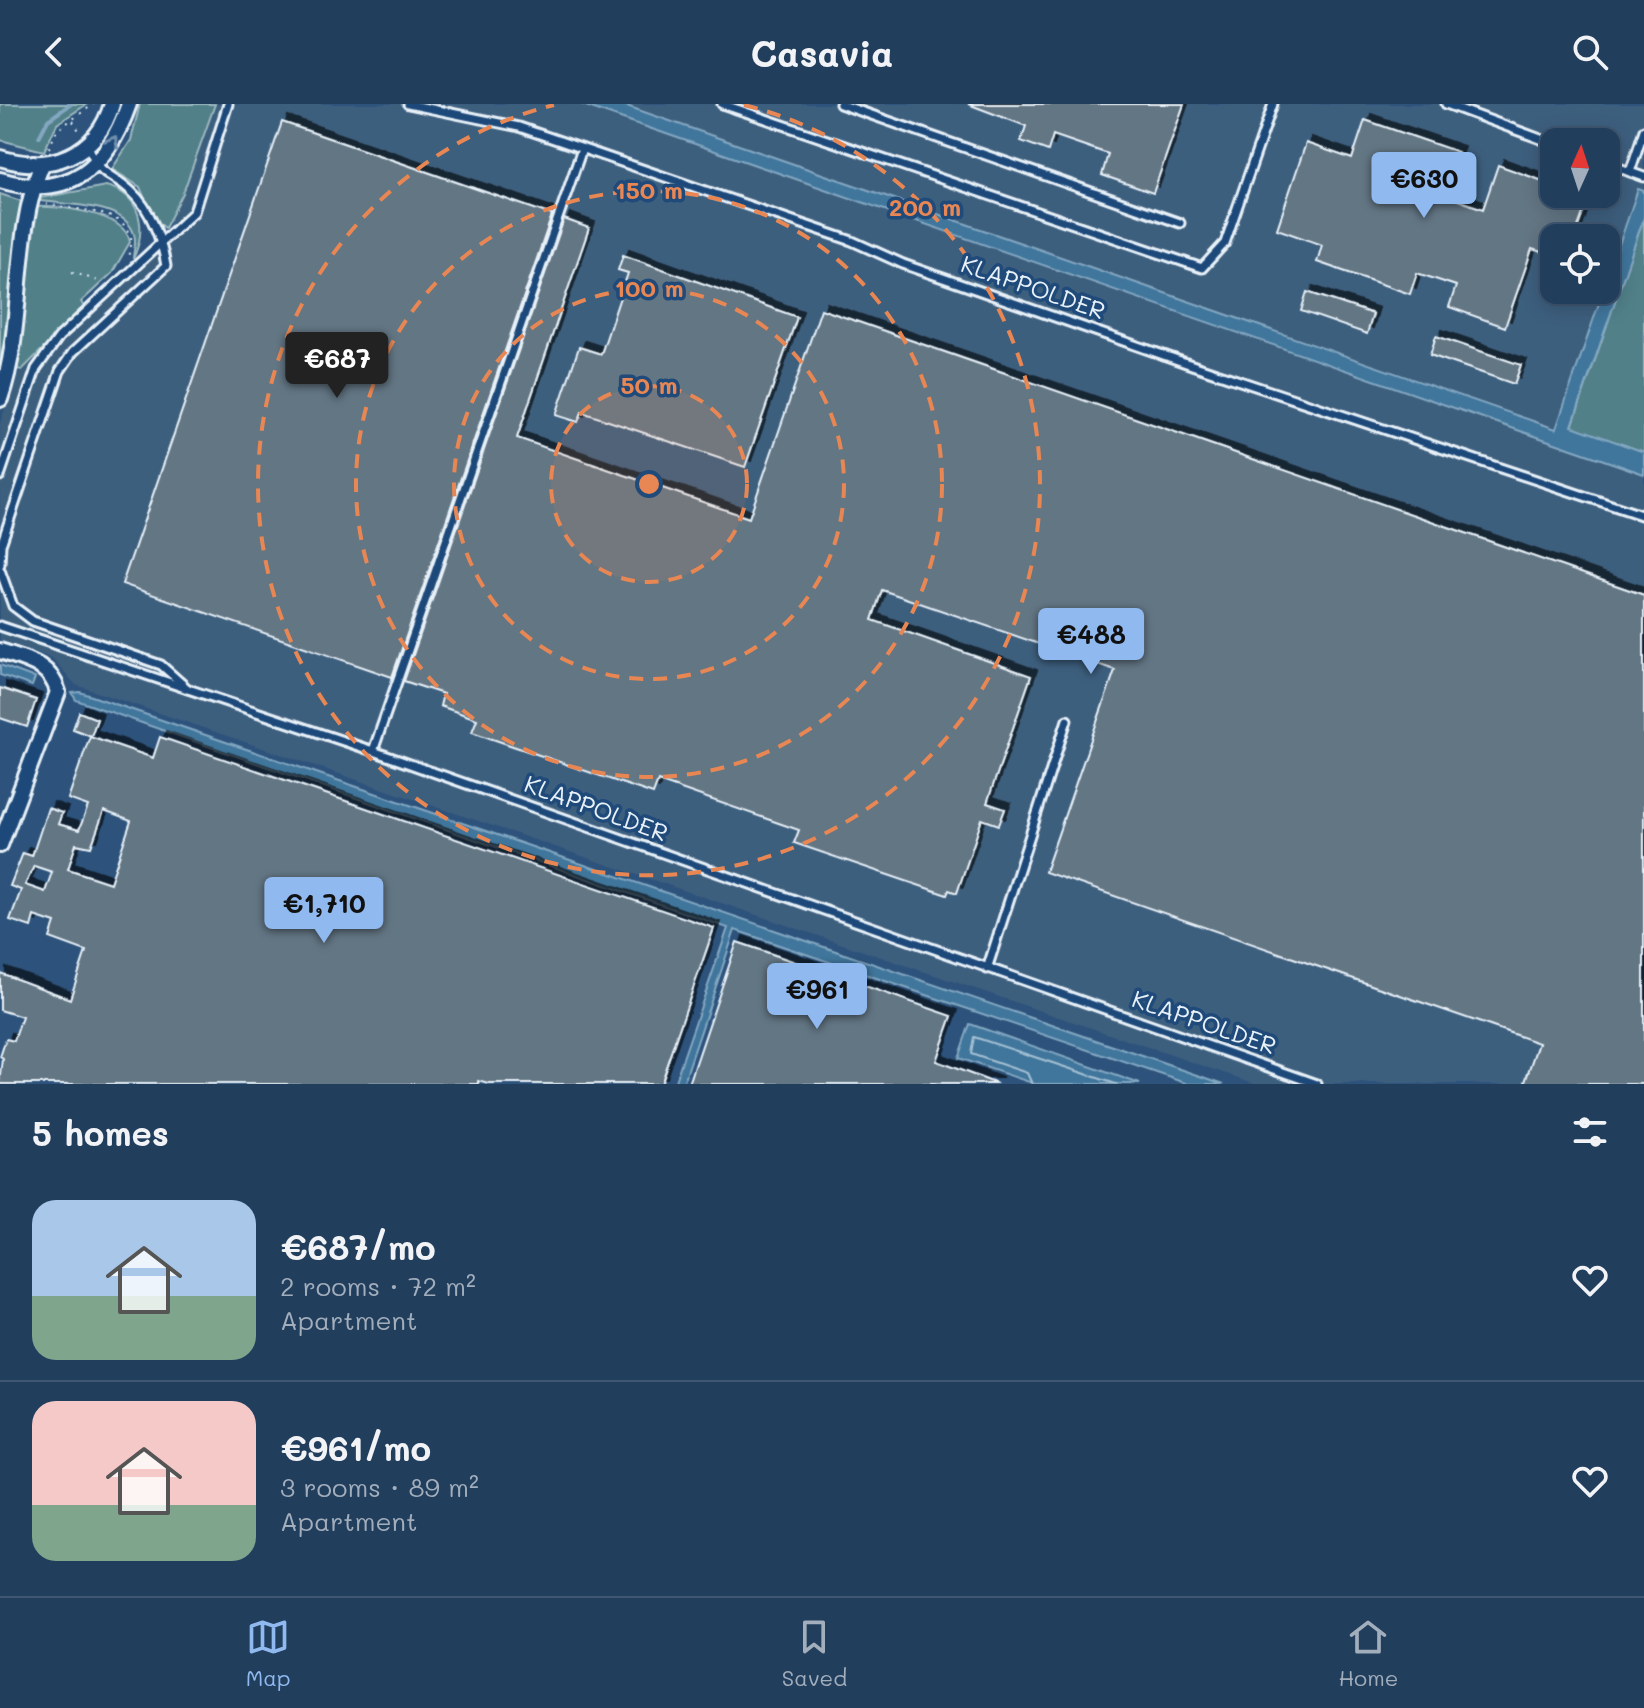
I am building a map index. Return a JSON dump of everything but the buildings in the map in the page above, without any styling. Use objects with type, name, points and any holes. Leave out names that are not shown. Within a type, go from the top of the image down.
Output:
[{"type":"street","points":[[0,158],[42,164],[74,155],[88,146],[104,128],[112,104]]},
{"type":"street","points":[[0,180],[33,185],[81,176],[96,165],[118,136],[129,104]]},
{"type":"street","points":[[0,399],[11,367],[29,201],[42,164]]},
{"type":"street","points":[[0,651],[39,664],[53,676],[58,692],[0,845]]},
{"type":"lane","points":[[0,476],[36,369],[59,337],[194,212],[222,115],[228,104]]},
{"type":"lane","points":[[222,115],[237,104]]},
{"type":"lane","name":"KLAPPOLDER","points":[[408,104],[519,127],[852,241],[903,264],[1178,360],[1644,516]]},
{"type":"lane","points":[[722,104],[1202,268],[1225,243],[1274,105]]},
{"type":"lane","points":[[840,104],[1180,223]]},
{"type":"lane","points":[[1446,104],[1540,139]]},
{"type":"lane","points":[[1630,172],[1644,130]]},
{"type":"lane","points":[[0,564],[1,545],[60,371],[73,352],[166,266],[162,243],[144,206],[130,189],[111,180],[96,165],[88,146]]},
{"type":"lane","points":[[373,751],[582,149]]},
{"type":"lane","points":[[1620,168],[1644,177]]},
{"type":"lane","name":"KLAPPOLDER","points":[[0,570],[13,606],[33,621],[161,665],[190,691]]},
{"type":"lane","name":"KLAPPOLDER","points":[[0,626],[373,751],[1317,1084]]},
{"type":"lane","points":[[987,969],[1067,720]]},
{"type":"path","points":[[42,164],[57,130],[94,104]]},
{"type":"path","points":[[29,201],[116,217],[128,228],[132,239],[124,263]]},
{"type":"path","points":[[72,272],[105,283]]},
{"type":"path","points":[[91,308],[86,301],[108,279]]},
{"type":"shaded area","points":[[206,104],[1644,104],[1644,1084],[1257,1084],[76,685],[52,658],[0,640],[0,423],[17,375],[53,332],[138,269],[168,232]]},
{"type":"green space","points":[[0,104],[87,104],[57,124],[44,151],[0,140]]},
{"type":"green space","points":[[140,104],[215,104],[183,193],[165,228],[153,218],[140,187],[112,169],[131,140]]},
{"type":"green space","points":[[106,186],[127,197],[138,215],[140,236],[133,259],[134,234],[129,224],[119,216],[94,207],[41,201],[40,198]]},
{"type":"green space","points":[[0,194],[21,201],[6,359],[0,378]]},
{"type":"green space","points":[[34,207],[74,210],[104,217],[125,232],[130,242],[112,273],[81,302],[84,307],[22,370],[16,369]]},
{"type":"green space","points":[[1644,217],[1644,452],[1572,427],[1614,304],[1620,304],[1620,287]]},
{"type":"water","points":[[580,104],[621,104],[1556,429],[1599,304],[1614,304],[1572,426],[1644,452],[1644,474]]},
{"type":"water","points":[[1638,189],[1644,191],[1644,217],[1620,287],[1620,242]]},
{"type":"water","points":[[0,665],[35,678],[32,686],[0,675]]},
{"type":"water","points":[[80,692],[1224,1084],[1189,1084],[735,930],[683,1084],[674,1084],[728,928],[76,700],[72,693]]},
{"type":"water","points":[[970,1024],[1140,1084],[1035,1084],[958,1058]]},
{"type":"waterway","points":[[39,137],[48,120],[71,104]]}]
